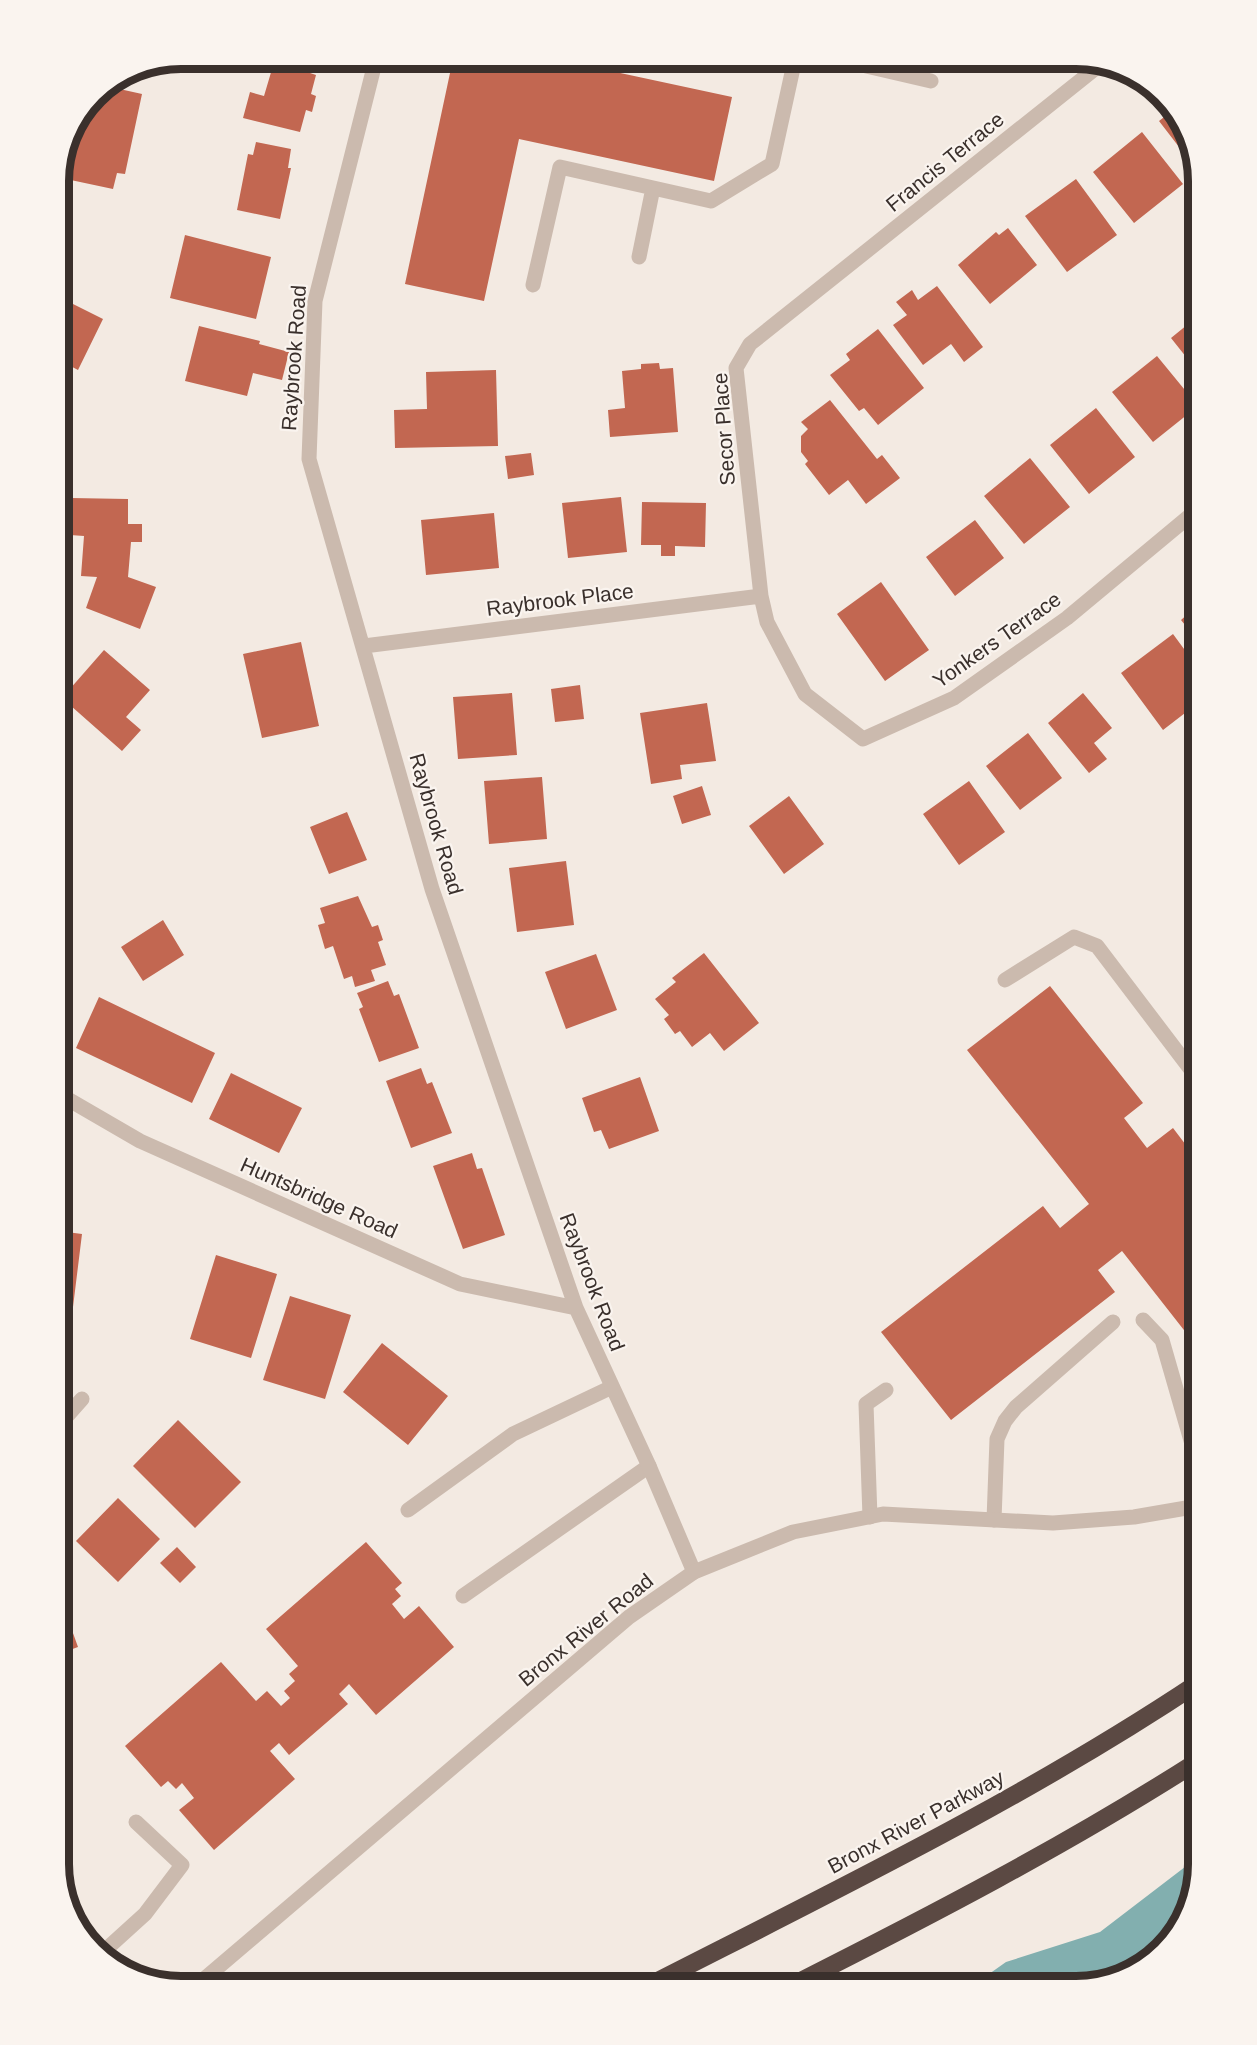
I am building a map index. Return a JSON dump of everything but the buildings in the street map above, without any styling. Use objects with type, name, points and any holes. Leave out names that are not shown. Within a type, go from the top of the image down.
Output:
[{"type":"highway","name":"Bronx River Parkway","points":[[668,1976],[875,1870],[1032,1785],[1188,1689]]},
{"type":"highway","points":[[810,1976],[1058,1846],[1188,1767]]},
{"type":"street","name":"Raybrook Road","points":[[373,69],[315,301],[309,459],[432,889],[576,1308],[649,1466],[694,1572]]},
{"type":"street","points":[[533,285],[560,167],[711,201],[772,164],[793,69]]},
{"type":"street","points":[[879,69],[931,81]]},
{"type":"street","name":"Francis Terrace","points":[[815,293],[1093,70]]},
{"type":"street","points":[[639,257],[653,188]]},
{"type":"street","name":"Secor Place","points":[[760,596],[736,368],[750,344],[815,293]]},
{"type":"street","name":"Yonkers Terrace","points":[[760,596],[767,622],[806,694],[862,739],[954,698],[1067,618],[1188,517]]},
{"type":"street","name":"Raybrook Place","points":[[364,646],[760,596]]},
{"type":"street","points":[[1005,980],[1074,937],[1097,946],[1188,1066]]},
{"type":"street","name":"Huntsbridge Road","points":[[69,1100],[140,1141],[460,1284],[576,1308]]},
{"type":"street","points":[[1143,1320],[1162,1340],[1188,1430]]},
{"type":"street","points":[[994,1520],[997,1439],[1005,1422],[1016,1407],[1113,1323]]},
{"type":"street","points":[[408,1510],[513,1434],[612,1387]]},
{"type":"street","points":[[870,1517],[866,1404],[886,1390]]},
{"type":"street","points":[[69,1413],[82,1399]]},
{"type":"street","points":[[463,1596],[649,1466]]},
{"type":"street","name":"Bronx River Road","points":[[208,1976],[629,1617],[694,1572],[793,1532],[883,1514],[1053,1523],[1134,1517],[1188,1508]]},
{"type":"street","points":[[107,1948],[145,1914],[182,1865],[136,1822]]},
{"type":"water","points":[[1188,1865],[1184,1893],[1173,1920],[1150,1948],[1126,1964],[1098,1974],[1083,1976],[986,1976],[1006,1962],[1100,1932]]}]
